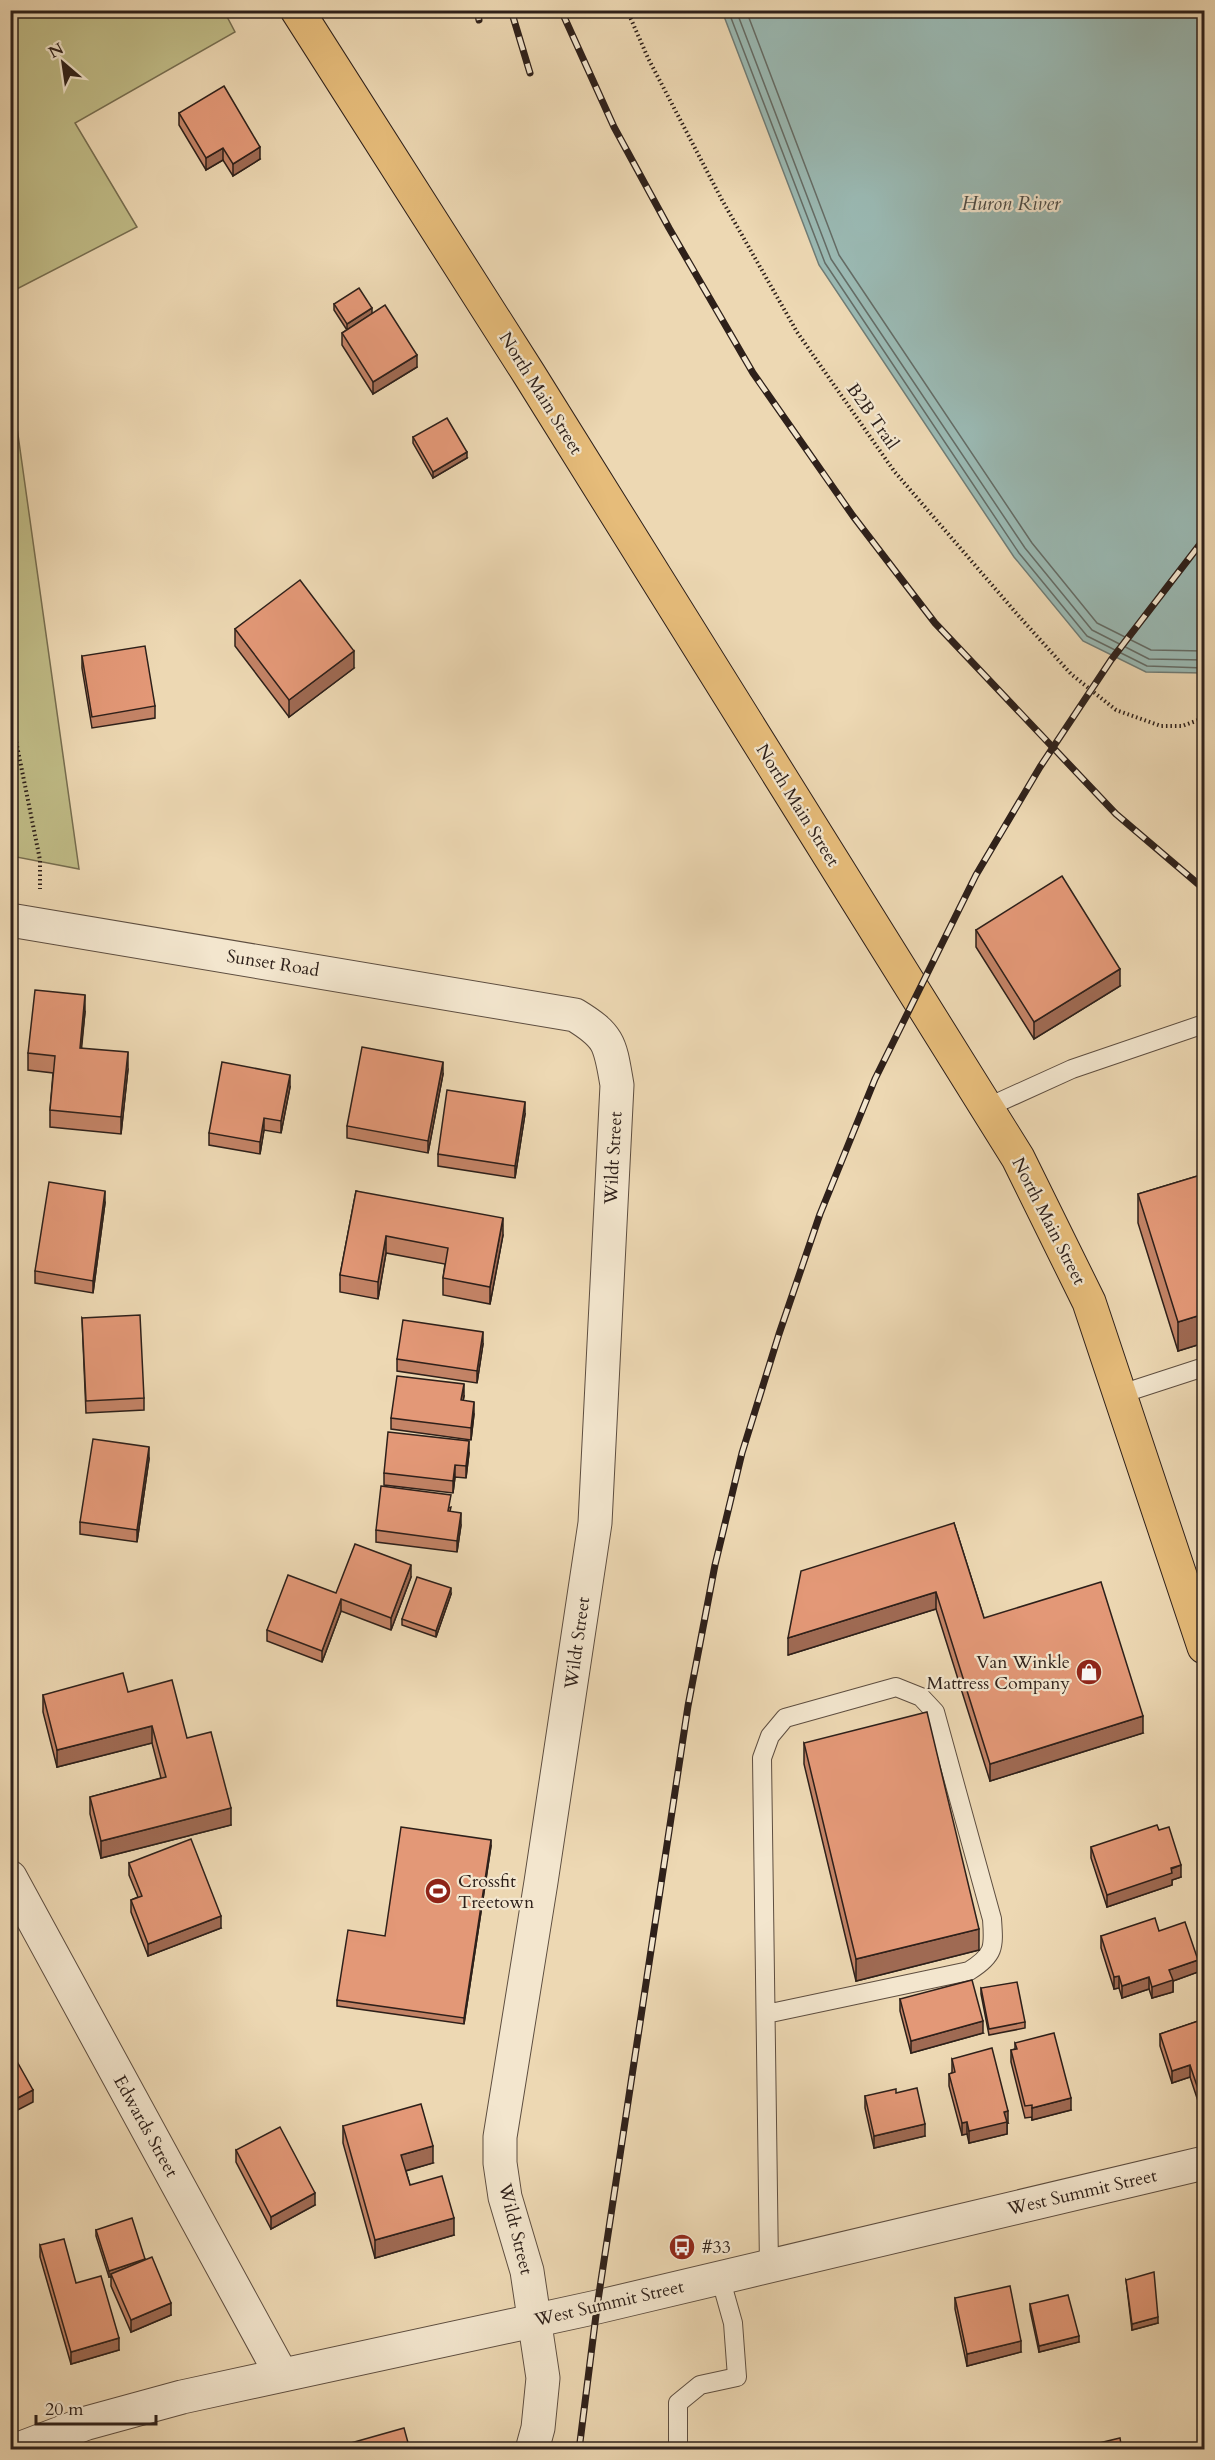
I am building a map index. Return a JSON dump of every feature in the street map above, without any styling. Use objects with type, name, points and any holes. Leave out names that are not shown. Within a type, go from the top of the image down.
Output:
[{"type":"main road","name":"North Main Street","points":[[297,10],[535,384],[1018,1158],[1089,1302],[1204,1647]]},
{"type":"street","name":"Sunset Road","points":[[25,923],[536,1007]]},
{"type":"street","name":"Wildt Street","points":[[532,2450],[538,2428],[543,2378],[536,2319],[527,2271],[505,2197],[500,2163],[500,2136],[542,1882],[595,1522],[617,1085],[611,1052],[598,1029],[575,1015],[536,1007]]},
{"type":"street","name":"Edwards Street","points":[[10,1877],[281,2374]]},
{"type":"street","name":"West Summit Street","points":[[16,2450],[87,2423],[182,2397],[597,2307],[1204,2163]]},
{"type":"lane","points":[[986,1108],[1072,1069],[1204,1024]]},
{"type":"lane","points":[[1121,1394],[1204,1367]]},
{"type":"lane","points":[[766,2014],[969,1971],[985,1961],[993,1947],[992,1919],[935,1712],[921,1697],[896,1687],[785,1718],[770,1736],[762,1758],[768,2266]]},
{"type":"lane","points":[[678,2450],[678,2403],[700,2385],[737,2377],[733,2323],[720,2277]]},
{"type":"path","name":"B2B Trail","points":[[627,10],[648,58],[722,200],[797,332],[894,471],[1071,674],[1116,710],[1161,726],[1182,726],[1204,718]]},
{"type":"path","points":[[10,711],[40,860],[25,923]]},
{"type":"shaded area","points":[[11,10],[224,11],[235,32],[75,123],[137,227],[11,292]]},
{"type":"shaded area","points":[[11,385],[79,869],[11,856]]},
{"type":"water","name":"Huron River","points":[[722,11],[1204,11],[1204,673],[1146,672],[1083,641],[1014,557],[819,265]]},
{"type":"building","points":[[224,86],[260,147],[233,164],[223,148],[206,158],[179,113]]},
{"type":"building","points":[[359,288],[372,308],[347,324],[334,304]]},
{"type":"building","points":[[385,305],[417,355],[373,382],[342,333]]},
{"type":"building","points":[[447,418],[467,452],[433,472],[413,437]]},
{"type":"building","points":[[300,580],[354,651],[289,700],[235,629]]},
{"type":"building","points":[[145,646],[155,706],[92,717],[82,656]]},
{"type":"building","points":[[1062,876],[1120,969],[1034,1022],[976,930]]},
{"type":"building","points":[[35,990],[85,995],[80,1048],[128,1052],[121,1117],[50,1110],[55,1056],[28,1053]]},
{"type":"building","points":[[362,1047],[443,1062],[428,1141],[347,1126]]},
{"type":"building","points":[[222,1062],[290,1075],[281,1121],[264,1118],[260,1142],[209,1133]]},
{"type":"building","points":[[447,1090],[525,1102],[515,1166],[438,1154]]},
{"type":"building","points":[[1204,1174],[1204,1314],[1178,1322],[1138,1194]]},
{"type":"building","points":[[49,1182],[105,1191],[93,1281],[35,1271]]},
{"type":"building","points":[[356,1191],[503,1218],[490,1287],[443,1278],[448,1248],[386,1236],[378,1282],[340,1275]]},
{"type":"building","points":[[140,1315],[144,1398],[86,1401],[82,1318]]},
{"type":"building","points":[[403,1320],[483,1332],[477,1371],[397,1359]]},
{"type":"building","points":[[1204,1374],[1204,1398],[1198,1376]]},
{"type":"building","points":[[397,1376],[464,1384],[461,1400],[474,1402],[471,1428],[391,1418]]},
{"type":"building","points":[[388,1432],[469,1441],[466,1466],[455,1465],[453,1481],[384,1473]]},
{"type":"building","points":[[93,1439],[149,1447],[137,1530],[80,1522]]},
{"type":"building","points":[[381,1486],[451,1495],[448,1511],[461,1513],[457,1541],[376,1530]]},
{"type":"building","points":[[954,1523],[984,1618],[1101,1582],[1143,1716],[990,1764],[936,1592],[788,1638],[801,1571]]},
{"type":"building","points":[[355,1544],[411,1565],[391,1618],[341,1599],[322,1651],[267,1630],[288,1575],[336,1593]]},
{"type":"building","points":[[417,1577],[451,1588],[436,1631],[402,1619]]},
{"type":"building","points":[[123,1673],[128,1692],[172,1680],[187,1738],[211,1732],[231,1808],[101,1841],[90,1797],[166,1777],[152,1726],[57,1750],[43,1695]]},
{"type":"building","points":[[927,1712],[979,1929],[856,1959],[804,1743]]},
{"type":"building","points":[[1157,1825],[1159,1830],[1169,1827],[1181,1865],[1171,1868],[1172,1873],[1107,1895],[1091,1847]]},
{"type":"building","name":"Crossfit Treetown","points":[[401,1827],[491,1840],[464,2018],[337,2000],[348,1930],[385,1936]]},
{"type":"building","points":[[191,1839],[221,1916],[148,1944],[131,1900],[142,1896],[129,1863]]},
{"type":"building","points":[[1155,1918],[1159,1931],[1185,1922],[1198,1960],[1169,1970],[1173,1980],[1152,1987],[1149,1977],[1122,1986],[1119,1976],[1114,1977],[1101,1936]]},
{"type":"building","points":[[972,1980],[983,2021],[911,2041],[900,1999]]},
{"type":"building","points":[[1017,1982],[1025,2022],[989,2029],[981,1988]]},
{"type":"building","points":[[1204,2019],[1204,2087],[1198,2089],[1190,2065],[1172,2071],[1160,2034]]},
{"type":"building","points":[[1054,2033],[1071,2098],[1032,2108],[1032,2105],[1025,2106],[1011,2050],[1017,2049],[1015,2043]]},
{"type":"building","points":[[992,2048],[1008,2111],[1004,2112],[1007,2122],[969,2131],[967,2122],[962,2123],[949,2074],[955,2072],[952,2059]]},
{"type":"building","points":[[10,2049],[33,2090],[10,2102]]},
{"type":"building","points":[[917,2088],[925,2124],[874,2136],[865,2096],[896,2089],[896,2093]]},
{"type":"building","points":[[421,2104],[433,2146],[401,2155],[410,2185],[442,2176],[454,2218],[375,2240],[343,2126]]},
{"type":"building","points":[[280,2127],[315,2193],[271,2217],[236,2150]]},
{"type":"building","points":[[132,2218],[145,2259],[109,2271],[96,2230]]},
{"type":"building","points":[[64,2239],[76,2283],[101,2276],[119,2338],[71,2352],[40,2245]]},
{"type":"building","points":[[152,2257],[171,2303],[131,2320],[111,2274]]},
{"type":"building","points":[[1154,2272],[1158,2317],[1132,2324],[1126,2280]]},
{"type":"building","points":[[1010,2286],[1021,2341],[967,2354],[955,2298]]},
{"type":"building","points":[[1068,2295],[1079,2336],[1039,2346],[1030,2304]]},
{"type":"building","points":[[404,2428],[410,2450],[326,2450]]},
{"type":"building","points":[[1120,2438],[1122,2450],[1070,2450]]},
{"type":"railway","points":[[477,10],[479,20]]},
{"type":"railway","points":[[511,10],[530,73]]},
{"type":"railway","points":[[561,10],[614,127],[669,228],[753,373],[853,516],[935,623],[1116,814],[1204,889]]},
{"type":"railway","points":[[579,2450],[597,2307],[688,1706],[715,1565],[742,1453],[779,1334],[820,1214],[875,1079],[976,875],[1040,767],[1111,660],[1204,539]]},
{"type":"place","name":"Van Winkle Mattress Company","points":[[1089,1672]]},
{"type":"place","name":"Crossfit Treetown","points":[[438,1891]]},
{"type":"place","name":"#33","points":[[682,2247]]}]
